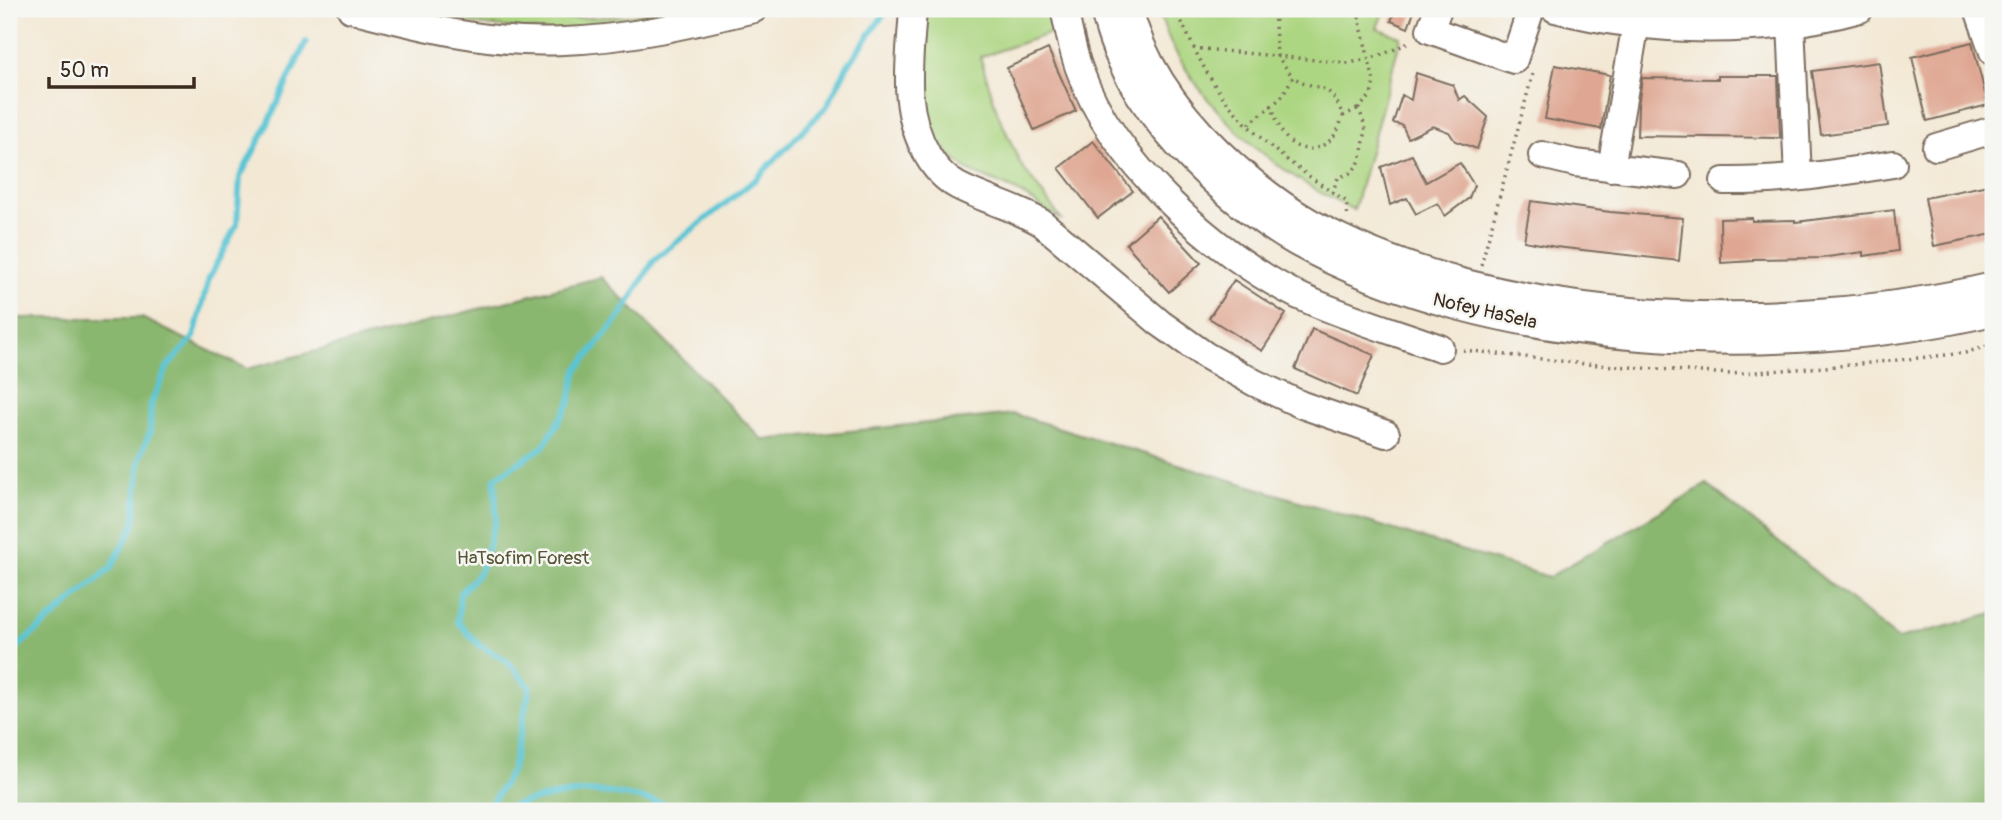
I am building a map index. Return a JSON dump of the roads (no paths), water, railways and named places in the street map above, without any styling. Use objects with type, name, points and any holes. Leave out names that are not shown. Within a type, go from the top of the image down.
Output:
[{"type":"street","points":[[351,9],[463,35],[517,41],[562,41],[646,33],[754,9]]},
{"type":"street","points":[[913,9],[908,92],[912,119],[935,168],[955,185],[1023,211],[1042,223],[1160,323],[1205,355],[1302,405],[1386,434]]},
{"type":"street","points":[[1064,9],[1080,72],[1098,110],[1122,146],[1184,216],[1254,270],[1297,295],[1330,310],[1440,348]]},
{"type":"street","name":"Nofey HaSela","points":[[1104,9],[1112,37],[1129,77],[1177,146],[1225,192],[1272,227],[1342,266],[1391,286],[1530,322],[1644,337],[1720,341],[1843,336],[1936,324],[1993,312]]},
{"type":"street","name":"Nofey HaSela","points":[[1129,9],[1151,65],[1196,130],[1260,188],[1308,220],[1352,244],[1412,267],[1535,298],[1646,312],[1721,316],[1841,311],[1932,299],[1993,286]]},
{"type":"street","points":[[1434,19],[1514,60],[1531,9]]},
{"type":"street","points":[[1569,10],[1636,23],[1697,18],[1806,17],[1860,9]]},
{"type":"street","points":[[1978,9],[1993,52]]},
{"type":"street","points":[[1798,177],[1806,17]]},
{"type":"street","points":[[1611,168],[1636,23]]},
{"type":"street","points":[[1122,146],[1158,121]]},
{"type":"street","points":[[1937,147],[1993,130]]},
{"type":"street","points":[[1542,155],[1611,168],[1678,175]]},
{"type":"street","points":[[1724,181],[1760,182],[1893,164]]},
{"type":"waterway","points":[[487,811],[512,770],[530,687],[506,660],[479,645],[458,622],[460,593],[480,572],[496,519],[495,478],[543,447],[569,404],[577,370],[622,314],[654,260],[756,179],[827,106],[848,65],[887,10]]},
{"type":"waterway","points":[[9,654],[111,568],[134,525],[140,457],[150,432],[151,404],[168,366],[194,337],[209,278],[237,224],[240,177],[306,42]]},
{"type":"waterway","points":[[500,811],[544,798],[591,792],[638,798],[683,811]]},
{"type":"park label","name":"HaTsofim Forest","points":[[523,558]]}]
